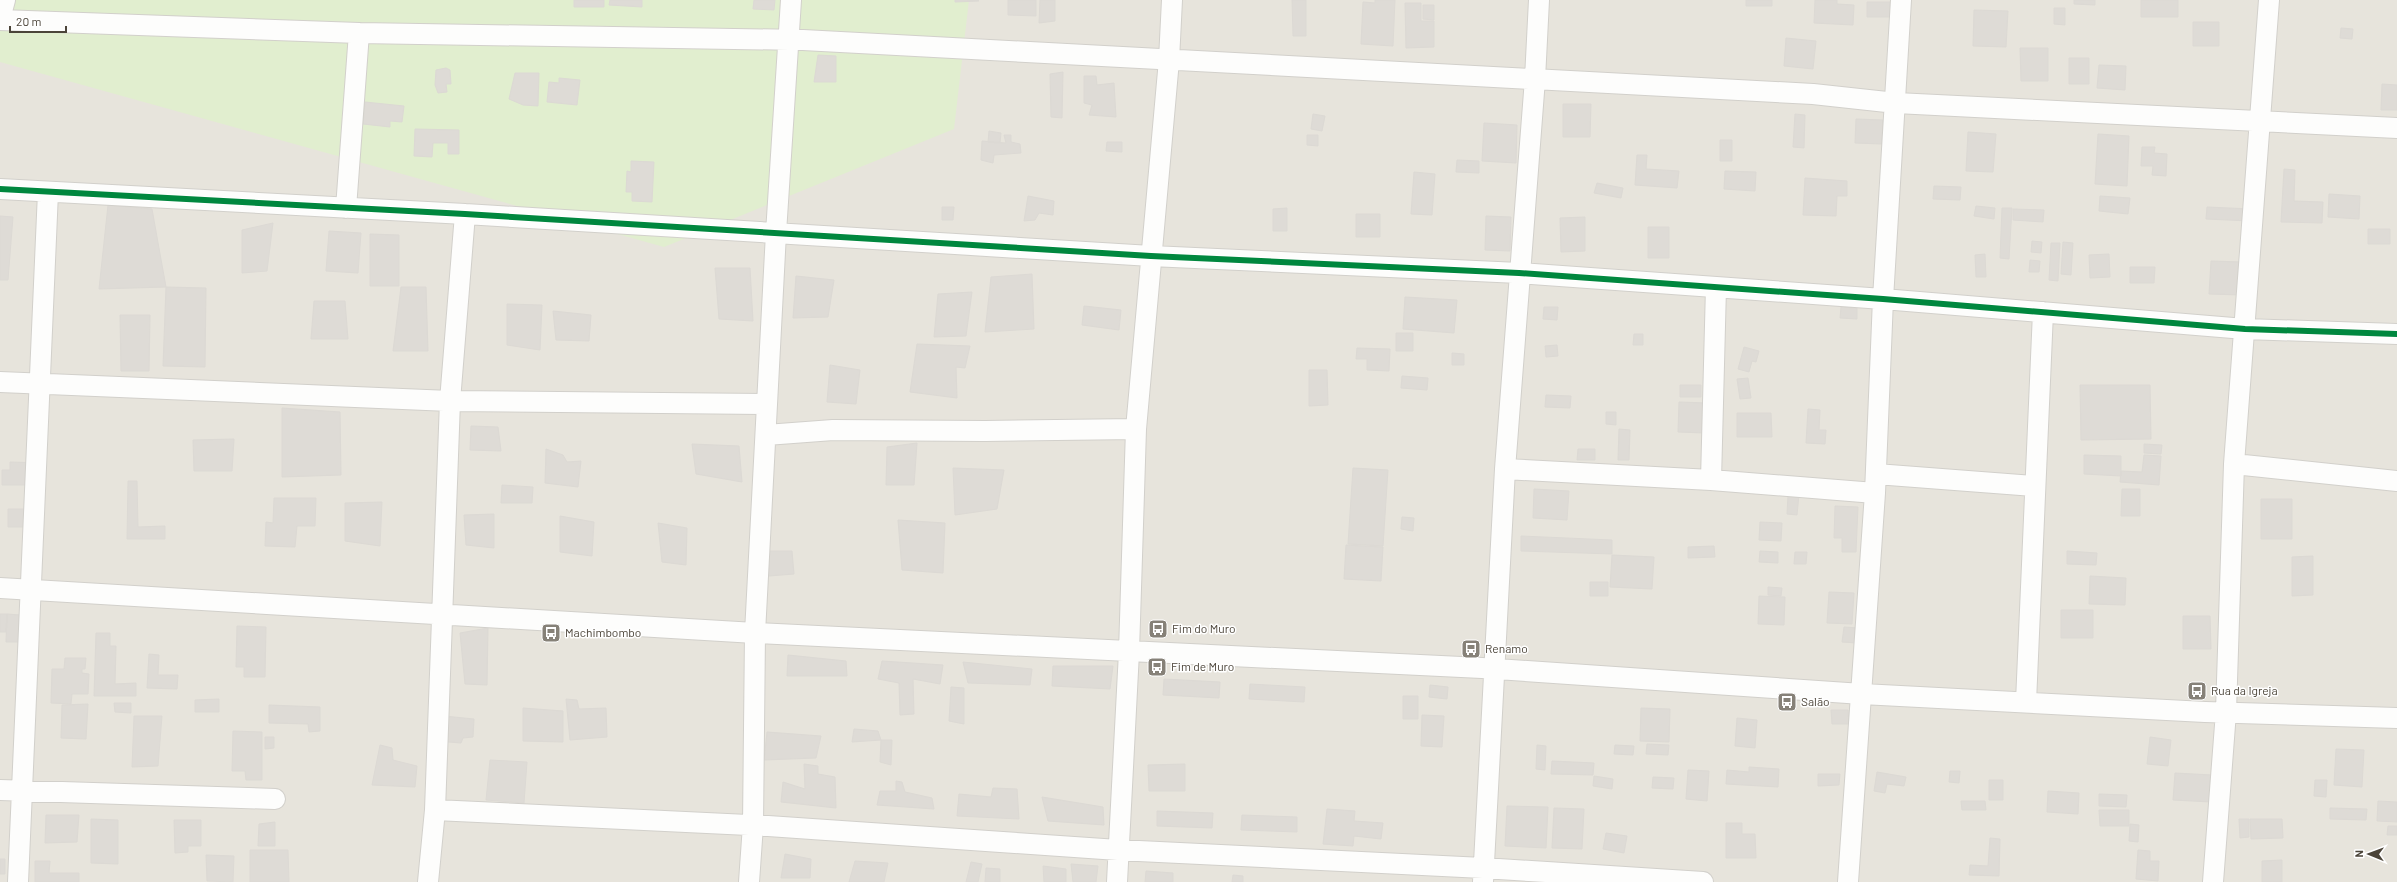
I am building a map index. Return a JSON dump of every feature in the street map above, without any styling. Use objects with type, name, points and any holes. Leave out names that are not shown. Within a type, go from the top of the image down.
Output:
[{"type":"street","points":[[5,0],[0,19],[359,33],[789,39],[1813,94],[1896,103],[2397,128]]},
{"type":"street","points":[[749,882],[753,825],[755,632],[766,435],[766,404],[791,0]]},
{"type":"street","points":[[1117,882],[1129,652],[1136,430],[1169,60],[1172,0]]},
{"type":"street","points":[[1483,875],[1505,469],[1535,79],[1539,0]]},
{"type":"street","points":[[1848,882],[1876,484],[1883,299],[1901,0]]},
{"type":"street","points":[[2213,882],[2226,712],[2234,464],[2269,0]]},
{"type":"street","points":[[346,208],[359,33]]},
{"type":"street","points":[[0,189],[465,214],[1151,256],[1519,273],[1883,299],[2245,329],[2397,334]]},
{"type":"street","points":[[18,882],[48,192]]},
{"type":"street","points":[[428,882],[435,810],[450,401],[465,214]]},
{"type":"street","points":[[1711,480],[1716,287]]},
{"type":"street","points":[[2026,702],[2034,486],[2043,312]]},
{"type":"street","points":[[0,382],[450,401],[766,404]]},
{"type":"street","points":[[766,435],[833,430],[1136,430]]},
{"type":"street","points":[[2234,464],[2397,481]]},
{"type":"street","points":[[1505,469],[1711,480],[2034,486]]},
{"type":"street","points":[[0,588],[755,632],[1129,652],[1494,669],[1862,694],[2226,712],[2397,718]]},
{"type":"street","points":[[0,790],[275,799]]},
{"type":"street","points":[[435,810],[753,825],[1483,875],[1703,882]]},
{"type":"shaded area","points":[[0,0],[2397,0],[2397,882],[0,882]]},
{"type":"green space","points":[[0,0],[969,0],[954,129],[664,247],[0,62]]},
{"type":"building","points":[[574,0],[604,0],[604,7],[574,7]]},
{"type":"building","points":[[610,0],[642,0],[642,7],[609,5]]},
{"type":"building","points":[[754,0],[775,0],[774,10],[753,9]]},
{"type":"building","points":[[955,0],[978,0],[979,1],[955,2]]},
{"type":"building","points":[[1008,0],[1036,0],[1036,16],[1008,15]]},
{"type":"building","points":[[1040,0],[1055,0],[1055,21],[1039,23]]},
{"type":"building","points":[[1292,0],[1306,0],[1306,36],[1293,36]]},
{"type":"building","points":[[1375,0],[1395,0],[1393,46],[1361,44],[1363,2],[1375,3]]},
{"type":"building","points":[[1746,0],[1772,0],[1772,6],[1746,6]]},
{"type":"building","points":[[1815,0],[1837,0],[1837,4],[1854,5],[1853,25],[1814,23]]},
{"type":"building","points":[[2074,0],[2095,0],[2095,5],[2074,4]]},
{"type":"building","points":[[2141,0],[2178,0],[2178,17],[2141,17]]},
{"type":"building","points":[[1867,2],[1899,2],[1899,17],[1867,17]]},
{"type":"building","points":[[1405,3],[1421,3],[1421,21],[1434,21],[1434,47],[1406,48]]},
{"type":"building","points":[[1423,5],[1434,5],[1434,20],[1423,19]]},
{"type":"building","points":[[2054,8],[2065,8],[2065,25],[2054,24]]},
{"type":"building","points":[[1974,10],[2008,11],[2006,47],[1973,46]]},
{"type":"building","points":[[2193,22],[2219,22],[2219,46],[2193,46]]},
{"type":"building","points":[[2341,28],[2353,29],[2352,39],[2340,38]]},
{"type":"building","points":[[1786,38],[1816,41],[1813,69],[1784,66]]},
{"type":"building","points":[[2020,48],[2048,48],[2048,81],[2021,81]]},
{"type":"building","points":[[818,55],[836,56],[836,82],[814,82]]},
{"type":"building","points":[[2069,58],[2089,58],[2089,84],[2069,84]]},
{"type":"building","points":[[2099,65],[2126,66],[2125,90],[2097,88]]},
{"type":"building","points":[[446,68],[450,70],[451,84],[446,84],[447,92],[438,93],[435,85],[436,70]]},
{"type":"building","points":[[1063,72],[1062,118],[1051,117],[1050,74]]},
{"type":"building","points":[[515,73],[539,73],[538,106],[523,105],[509,99]]},
{"type":"building","points":[[1084,76],[1096,76],[1097,85],[1114,83],[1116,117],[1089,115],[1092,105],[1084,103]]},
{"type":"building","points":[[559,78],[580,80],[577,105],[547,102],[549,82],[559,83]]},
{"type":"building","points":[[2382,84],[2397,85],[2397,110],[2381,110]]},
{"type":"building","points":[[365,102],[404,106],[402,122],[390,121],[390,127],[363,124]]},
{"type":"building","points":[[1563,104],[1591,104],[1590,137],[1563,137]]},
{"type":"building","points":[[1313,114],[1325,116],[1322,131],[1311,129]]},
{"type":"building","points":[[1795,114],[1805,115],[1804,148],[1793,147]]},
{"type":"building","points":[[1856,119],[1883,120],[1882,144],[1855,143]]},
{"type":"building","points":[[1484,123],[1517,125],[1516,163],[1482,161]]},
{"type":"building","points":[[415,129],[459,130],[459,154],[448,154],[448,143],[433,143],[432,157],[414,156]]},
{"type":"building","points":[[989,131],[1001,133],[1000,143],[988,142]]},
{"type":"building","points":[[1968,132],[1996,134],[1993,172],[1966,171]]},
{"type":"building","points":[[2098,134],[2129,136],[2127,186],[2095,184]]},
{"type":"building","points":[[1004,135],[1011,135],[1011,142],[1020,144],[1021,153],[994,155],[993,163],[981,160],[982,141],[1006,143]]},
{"type":"building","points":[[1307,135],[1318,135],[1318,146],[1307,145]]},
{"type":"building","points":[[1720,140],[1732,140],[1732,161],[1720,161]]},
{"type":"building","points":[[1107,142],[1122,142],[1122,152],[1106,151]]},
{"type":"building","points":[[2142,147],[2155,147],[2154,153],[2167,154],[2166,176],[2152,175],[2153,166],[2141,166]]},
{"type":"building","points":[[1637,155],[1647,155],[1646,169],[1679,171],[1677,188],[1635,185]]},
{"type":"building","points":[[1457,160],[1479,161],[1479,173],[1456,172]]},
{"type":"building","points":[[631,161],[654,162],[652,202],[632,201],[632,192],[626,192],[627,171],[631,172]]},
{"type":"building","points":[[2284,169],[2295,170],[2294,201],[2323,202],[2322,223],[2281,222]]},
{"type":"building","points":[[1725,171],[1756,172],[1755,191],[1724,189]]},
{"type":"building","points":[[1414,172],[1435,174],[1432,215],[1411,214]]},
{"type":"building","points":[[1805,178],[1847,181],[1847,196],[1837,196],[1836,216],[1803,215]]},
{"type":"building","points":[[1597,183],[1623,188],[1621,198],[1594,193]]},
{"type":"building","points":[[1934,186],[1961,187],[1960,200],[1933,199]]},
{"type":"building","points":[[2329,194],[2360,196],[2359,219],[2328,217]]},
{"type":"building","points":[[1028,196],[1054,201],[1053,215],[1039,213],[1035,220],[1024,221]]},
{"type":"building","points":[[2100,196],[2130,198],[2128,214],[2099,211]]},
{"type":"building","points":[[108,205],[152,209],[166,287],[99,289]]},
{"type":"building","points":[[1976,206],[1995,208],[1994,219],[1974,216]]},
{"type":"building","points":[[942,207],[954,207],[953,220],[942,220]]},
{"type":"building","points":[[2207,207],[2251,209],[2250,221],[2206,219]]},
{"type":"building","points":[[1287,208],[1287,231],[1273,231],[1273,209]]},
{"type":"building","points":[[2002,208],[2012,208],[2009,259],[2000,258]]},
{"type":"building","points":[[2013,209],[2044,210],[2043,222],[2013,220]]},
{"type":"building","points":[[1356,214],[1380,214],[1380,237],[1356,237]]},
{"type":"building","points":[[0,216],[13,217],[8,280],[0,280]]},
{"type":"building","points":[[1486,216],[1511,217],[1510,251],[1485,250]]},
{"type":"building","points":[[1585,217],[1585,251],[1561,252],[1560,218]]},
{"type":"building","points":[[273,223],[267,271],[242,273],[242,230]]},
{"type":"building","points":[[1648,227],[1669,227],[1669,258],[1648,258]]},
{"type":"building","points":[[2368,229],[2390,229],[2390,244],[2368,244]]},
{"type":"building","points":[[329,231],[361,233],[358,273],[326,271]]},
{"type":"building","points":[[370,234],[399,235],[399,286],[370,286]]},
{"type":"building","points":[[2032,241],[2042,242],[2041,253],[2031,252]]},
{"type":"building","points":[[2063,242],[2073,243],[2071,275],[2061,274]]},
{"type":"building","points":[[2051,243],[2060,243],[2058,281],[2049,280]]},
{"type":"building","points":[[1985,254],[1986,277],[1976,277],[1975,255]]},
{"type":"building","points":[[2109,254],[2110,277],[2090,278],[2089,255]]},
{"type":"building","points":[[2030,260],[2040,261],[2039,272],[2029,272]]},
{"type":"building","points":[[2211,261],[2242,262],[2241,295],[2209,294]]},
{"type":"building","points":[[2130,267],[2155,267],[2154,283],[2130,283]]},
{"type":"building","points":[[715,268],[750,268],[753,321],[719,319]]},
{"type":"building","points":[[1032,274],[1034,329],[985,332],[991,277]]},
{"type":"building","points":[[796,276],[834,280],[828,317],[793,318]]},
{"type":"building","points":[[166,287],[206,288],[205,367],[163,366]]},
{"type":"building","points":[[401,287],[426,287],[428,351],[393,351]]},
{"type":"building","points":[[972,292],[966,336],[934,337],[938,294]]},
{"type":"building","points":[[1405,297],[1457,300],[1454,333],[1403,329]]},
{"type":"building","points":[[314,301],[345,301],[348,339],[311,339]]},
{"type":"building","points":[[507,304],[542,305],[540,350],[507,345]]},
{"type":"building","points":[[1084,306],[1121,310],[1119,330],[1082,325]]},
{"type":"building","points":[[1544,307],[1558,307],[1557,320],[1543,319]]},
{"type":"building","points":[[1841,307],[1857,308],[1857,319],[1840,318]]},
{"type":"building","points":[[553,311],[591,315],[589,341],[556,340]]},
{"type":"building","points":[[120,315],[150,315],[149,371],[121,371]]},
{"type":"building","points":[[1396,333],[1413,333],[1413,351],[1396,351]]},
{"type":"building","points":[[1634,334],[1643,334],[1643,345],[1633,345]]},
{"type":"building","points":[[917,344],[970,346],[965,368],[956,367],[957,398],[910,392]]},
{"type":"building","points":[[1557,345],[1558,356],[1546,357],[1545,346]]},
{"type":"building","points":[[1744,347],[1759,351],[1756,362],[1752,361],[1749,372],[1738,369]]},
{"type":"building","points":[[1357,348],[1390,349],[1389,371],[1367,370],[1367,359],[1356,359]]},
{"type":"building","points":[[1452,353],[1464,354],[1464,365],[1452,365]]},
{"type":"building","points":[[830,365],[860,370],[856,404],[827,402]]},
{"type":"building","points":[[1309,370],[1327,370],[1328,405],[1309,406]]},
{"type":"building","points":[[1402,376],[1428,378],[1427,390],[1401,388]]},
{"type":"building","points":[[1748,378],[1751,398],[1740,399],[1737,379]]},
{"type":"building","points":[[1680,385],[1701,385],[1701,397],[1680,397]]},
{"type":"building","points":[[2080,385],[2150,385],[2151,439],[2081,440]]},
{"type":"building","points":[[1546,395],[1571,396],[1570,408],[1545,407]]},
{"type":"building","points":[[1679,402],[1707,403],[1705,433],[1678,432]]},
{"type":"building","points":[[282,408],[340,412],[341,475],[282,477]]},
{"type":"building","points":[[1808,409],[1820,410],[1819,430],[1826,430],[1825,444],[1806,443]]},
{"type":"building","points":[[1606,412],[1616,412],[1616,425],[1606,424]]},
{"type":"building","points":[[1737,413],[1771,413],[1772,437],[1737,437]]},
{"type":"building","points":[[471,426],[498,427],[501,451],[470,450]]},
{"type":"building","points":[[1619,429],[1630,430],[1629,460],[1618,460]]},
{"type":"building","points":[[234,439],[232,471],[194,471],[193,440]]},
{"type":"building","points":[[917,443],[914,485],[886,485],[887,447]]},
{"type":"building","points":[[692,444],[739,446],[742,482],[696,474]]},
{"type":"building","points":[[2144,444],[2162,445],[2161,454],[2144,453]]},
{"type":"building","points":[[546,449],[563,455],[567,462],[581,461],[578,487],[545,483]]},
{"type":"building","points":[[1578,449],[1595,449],[1595,460],[1577,460]]},
{"type":"building","points":[[2084,455],[2121,456],[2121,476],[2084,474]]},
{"type":"building","points":[[2144,455],[2161,456],[2159,485],[2120,482],[2121,471],[2142,472]]},
{"type":"building","points":[[10,462],[43,463],[42,485],[2,485],[2,470],[10,470]]},
{"type":"building","points":[[953,468],[1004,470],[997,509],[955,515]]},
{"type":"building","points":[[1353,468],[1388,470],[1383,546],[1348,544]]},
{"type":"building","points":[[128,481],[137,481],[138,527],[165,526],[165,539],[127,539]]},
{"type":"building","points":[[502,485],[533,487],[532,503],[501,503]]},
{"type":"building","points":[[1534,489],[1569,491],[1567,520],[1533,518]]},
{"type":"building","points":[[2122,489],[2140,489],[2140,516],[2121,516]]},
{"type":"building","points":[[1788,495],[1799,495],[1797,515],[1787,514]]},
{"type":"building","points":[[274,498],[316,498],[315,526],[297,526],[295,547],[265,546],[266,522],[273,523]]},
{"type":"building","points":[[2261,499],[2292,499],[2292,539],[2261,539]]},
{"type":"building","points":[[382,502],[380,546],[345,541],[345,503]]},
{"type":"building","points":[[1835,506],[1858,507],[1856,552],[1842,552],[1842,538],[1834,538]]},
{"type":"building","points":[[8,509],[30,509],[29,527],[8,527]]},
{"type":"building","points":[[494,514],[494,548],[466,545],[464,515]]},
{"type":"building","points":[[560,516],[594,522],[592,556],[560,552]]},
{"type":"building","points":[[1402,517],[1414,518],[1413,531],[1401,529]]},
{"type":"building","points":[[898,520],[945,523],[943,573],[902,570]]},
{"type":"building","points":[[1760,522],[1782,523],[1781,541],[1759,540]]},
{"type":"building","points":[[658,523],[687,528],[686,565],[662,562]]},
{"type":"building","points":[[1521,536],[1612,540],[1612,554],[1521,551]]},
{"type":"building","points":[[1346,545],[1383,547],[1381,581],[1344,579]]},
{"type":"building","points":[[1714,546],[1715,557],[1688,558],[1688,547]]},
{"type":"building","points":[[768,551],[792,551],[794,574],[769,576]]},
{"type":"building","points":[[1760,551],[1778,552],[1778,563],[1759,562]]},
{"type":"building","points":[[2067,551],[2097,553],[2096,565],[2067,564]]},
{"type":"building","points":[[1795,552],[1807,552],[1806,564],[1794,564]]},
{"type":"building","points":[[1612,555],[1654,557],[1652,589],[1610,587]]},
{"type":"building","points":[[2313,556],[2313,595],[2292,596],[2292,557]]},
{"type":"building","points":[[2090,576],[2126,578],[2125,605],[2089,604]]},
{"type":"building","points":[[1590,582],[1608,582],[1608,596],[1590,596]]},
{"type":"building","points":[[1768,587],[1782,588],[1781,596],[1768,595]]},
{"type":"building","points":[[1829,592],[1854,593],[1852,624],[1827,623]]},
{"type":"building","points":[[1759,596],[1785,597],[1784,625],[1758,624]]},
{"type":"building","points":[[2061,610],[2093,610],[2093,638],[2061,638]]},
{"type":"building","points":[[0,614],[7,614],[6,632],[0,632]]},
{"type":"building","points":[[7,614],[20,615],[20,642],[6,642]]},
{"type":"building","points":[[2183,616],[2210,616],[2211,649],[2183,649]]},
{"type":"building","points":[[237,626],[266,627],[265,677],[244,677],[244,667],[236,667]]},
{"type":"building","points":[[1844,627],[1859,628],[1857,643],[1842,642]]},
{"type":"building","points":[[488,628],[487,685],[465,684],[460,633]]},
{"type":"building","points":[[96,633],[110,633],[110,646],[116,646],[115,684],[136,683],[136,696],[94,696]]},
{"type":"building","points":[[149,654],[159,655],[158,675],[178,675],[177,689],[147,688]]},
{"type":"building","points":[[788,655],[846,661],[847,676],[787,676]]},
{"type":"building","points":[[65,658],[86,658],[85,669],[82,669],[82,673],[89,674],[88,694],[72,694],[71,704],[51,703],[52,669],[64,669]]},
{"type":"building","points":[[882,661],[943,665],[940,684],[913,679],[914,714],[900,715],[899,683],[878,679]]},
{"type":"building","points":[[963,662],[1032,669],[1030,685],[968,683]]},
{"type":"building","points":[[1053,666],[1113,666],[1110,689],[1052,686]]},
{"type":"building","points":[[1164,679],[1220,682],[1219,698],[1163,695]]},
{"type":"building","points":[[1250,684],[1305,687],[1304,702],[1249,699]]},
{"type":"building","points":[[1430,685],[1448,687],[1447,699],[1429,697]]},
{"type":"building","points":[[951,687],[964,688],[964,724],[949,721]]},
{"type":"building","points":[[1403,696],[1418,696],[1418,719],[1403,719]]},
{"type":"building","points":[[219,699],[219,712],[195,712],[195,700]]},
{"type":"building","points":[[566,699],[577,700],[579,709],[606,708],[607,737],[570,740]]},
{"type":"building","points":[[114,703],[131,703],[131,713],[115,712]]},
{"type":"building","points":[[88,704],[86,739],[61,738],[62,705]]},
{"type":"building","points":[[269,705],[320,707],[320,731],[309,732],[308,724],[269,723]]},
{"type":"building","points":[[523,708],[563,711],[563,742],[523,741]]},
{"type":"building","points":[[1641,708],[1670,709],[1669,742],[1640,741]]},
{"type":"building","points":[[1831,710],[1848,710],[1849,724],[1832,724]]},
{"type":"building","points":[[1422,715],[1444,716],[1442,747],[1421,746]]},
{"type":"building","points":[[134,716],[162,716],[158,766],[132,767]]},
{"type":"building","points":[[444,716],[474,719],[473,737],[463,738],[461,743],[437,741]]},
{"type":"building","points":[[1737,718],[1757,720],[1755,748],[1735,746]]},
{"type":"building","points":[[854,729],[878,731],[881,740],[852,742]]},
{"type":"building","points":[[233,731],[262,732],[262,780],[246,780],[245,771],[232,771]]},
{"type":"building","points":[[767,732],[821,736],[816,758],[764,760]]},
{"type":"building","points":[[265,737],[274,737],[274,748],[265,749]]},
{"type":"building","points":[[2150,737],[2171,740],[2168,766],[2147,764]]},
{"type":"building","points":[[881,740],[892,740],[891,765],[880,762]]},
{"type":"building","points":[[1647,744],[1669,745],[1668,755],[1646,754]]},
{"type":"building","points":[[380,745],[392,748],[393,760],[417,766],[415,787],[372,785]]},
{"type":"building","points":[[1537,745],[1546,746],[1545,770],[1536,769]]},
{"type":"building","points":[[1615,745],[1634,746],[1633,755],[1614,754]]},
{"type":"building","points":[[2336,749],[2364,750],[2362,787],[2334,785]]},
{"type":"building","points":[[490,760],[527,762],[524,803],[486,800]]},
{"type":"building","points":[[1552,761],[1594,763],[1593,775],[1551,774]]},
{"type":"building","points":[[804,764],[818,766],[818,774],[835,777],[836,808],[781,802],[783,782],[805,789]]},
{"type":"building","points":[[1185,764],[1185,791],[1149,791],[1148,765]]},
{"type":"building","points":[[1749,767],[1779,769],[1778,787],[1726,784],[1727,770],[1749,772]]},
{"type":"building","points":[[1688,770],[1709,771],[1707,801],[1686,799]]},
{"type":"building","points":[[1950,771],[1960,771],[1959,783],[1949,782]]},
{"type":"building","points":[[1877,772],[1906,777],[1904,786],[1887,784],[1885,793],[1874,791]]},
{"type":"building","points":[[2175,773],[2212,775],[2211,802],[2173,800]]},
{"type":"building","points":[[1818,774],[1840,774],[1839,785],[1818,786]]},
{"type":"building","points":[[1594,776],[1613,779],[1612,789],[1593,786]]},
{"type":"building","points":[[1653,777],[1674,778],[1673,789],[1652,788]]},
{"type":"building","points":[[1989,780],[2003,780],[2003,800],[1989,800]]},
{"type":"building","points":[[2315,780],[2327,780],[2326,797],[2314,796]]},
{"type":"building","points":[[896,781],[902,782],[905,792],[932,798],[934,809],[877,805],[880,791],[896,791]]},
{"type":"building","points":[[993,788],[1017,789],[1019,819],[957,816],[959,794],[991,797]]},
{"type":"building","points":[[2048,791],[2079,793],[2078,814],[2047,812]]},
{"type":"building","points":[[2099,794],[2127,795],[2126,807],[2099,806]]},
{"type":"building","points":[[1042,797],[1103,807],[1104,825],[1048,821]]},
{"type":"building","points":[[1961,801],[1985,801],[1986,810],[1962,810]]},
{"type":"building","points":[[2378,801],[2397,802],[2397,822],[2377,821]]},
{"type":"building","points":[[1507,806],[1548,807],[1546,848],[1505,846]]},
{"type":"building","points":[[1554,808],[1584,809],[1582,849],[1552,848]]},
{"type":"building","points":[[2330,808],[2367,809],[2366,820],[2330,819]]},
{"type":"building","points":[[1327,809],[1355,811],[1354,821],[1383,823],[1381,839],[1354,836],[1353,846],[1323,844]]},
{"type":"building","points":[[2099,810],[2129,810],[2129,826],[2100,826]]},
{"type":"building","points":[[1157,811],[1213,813],[1212,828],[1157,826]]},
{"type":"building","points":[[46,815],[79,815],[77,842],[45,843]]},
{"type":"building","points":[[1242,815],[1297,817],[1297,832],[1241,830]]},
{"type":"building","points":[[91,819],[118,820],[118,864],[91,863]]},
{"type":"building","points":[[2239,819],[2249,819],[2249,837],[2240,838]]},
{"type":"building","points":[[2250,819],[2282,819],[2283,838],[2251,839]]},
{"type":"building","points":[[174,820],[201,820],[201,846],[188,846],[188,852],[175,853]]},
{"type":"building","points":[[275,822],[275,846],[258,846],[259,824]]},
{"type":"building","points":[[1726,823],[1742,823],[1742,834],[1755,834],[1756,858],[1726,858]]},
{"type":"building","points":[[2130,824],[2139,825],[2138,842],[2129,841]]},
{"type":"building","points":[[2388,826],[2397,826],[2397,835],[2387,835]]},
{"type":"building","points":[[1606,833],[1627,836],[1624,853],[1603,849]]},
{"type":"building","points":[[1990,838],[2000,839],[1999,876],[1969,875],[1970,865],[1988,866]]},
{"type":"building","points":[[250,850],[288,850],[289,882],[250,882]]},
{"type":"building","points":[[2138,850],[2150,851],[2150,861],[2159,861],[2158,881],[2136,879]]},
{"type":"building","points":[[785,854],[811,859],[810,878],[781,878]]},
{"type":"building","points":[[206,855],[234,856],[233,882],[207,881]]},
{"type":"building","points":[[0,859],[5,859],[5,874],[0,874]]},
{"type":"building","points":[[2282,860],[2282,882],[2262,882],[2262,861]]},
{"type":"building","points":[[35,861],[50,861],[49,873],[79,873],[79,882],[35,882]]},
{"type":"building","points":[[855,861],[888,863],[884,882],[849,882]]},
{"type":"building","points":[[971,862],[982,864],[978,882],[966,882]]},
{"type":"building","points":[[1071,864],[1098,866],[1096,882],[1073,882]]},
{"type":"building","points":[[1043,866],[1066,869],[1066,882],[1044,882]]},
{"type":"building","points":[[986,868],[1000,869],[1000,882],[985,882]]},
{"type":"building","points":[[1146,871],[1173,873],[1173,882],[1145,882]]},
{"type":"building","points":[[1233,875],[1243,876],[1243,882],[1232,882]]},
{"type":"cycle path","points":[[0,189],[465,214],[1151,256],[1519,273],[1883,299],[2245,329],[2397,334]]},
{"type":"place","name":"Fim do Muro","points":[[1158,629]]},
{"type":"place","name":"Machimbombo","points":[[551,633]]},
{"type":"place","name":"Renamo","points":[[1471,649]]},
{"type":"place","name":"Fim de Muro","points":[[1157,667]]},
{"type":"place","name":"Rua da Igreja","points":[[2197,691]]},
{"type":"place","name":"Salão","points":[[1787,702]]}]
